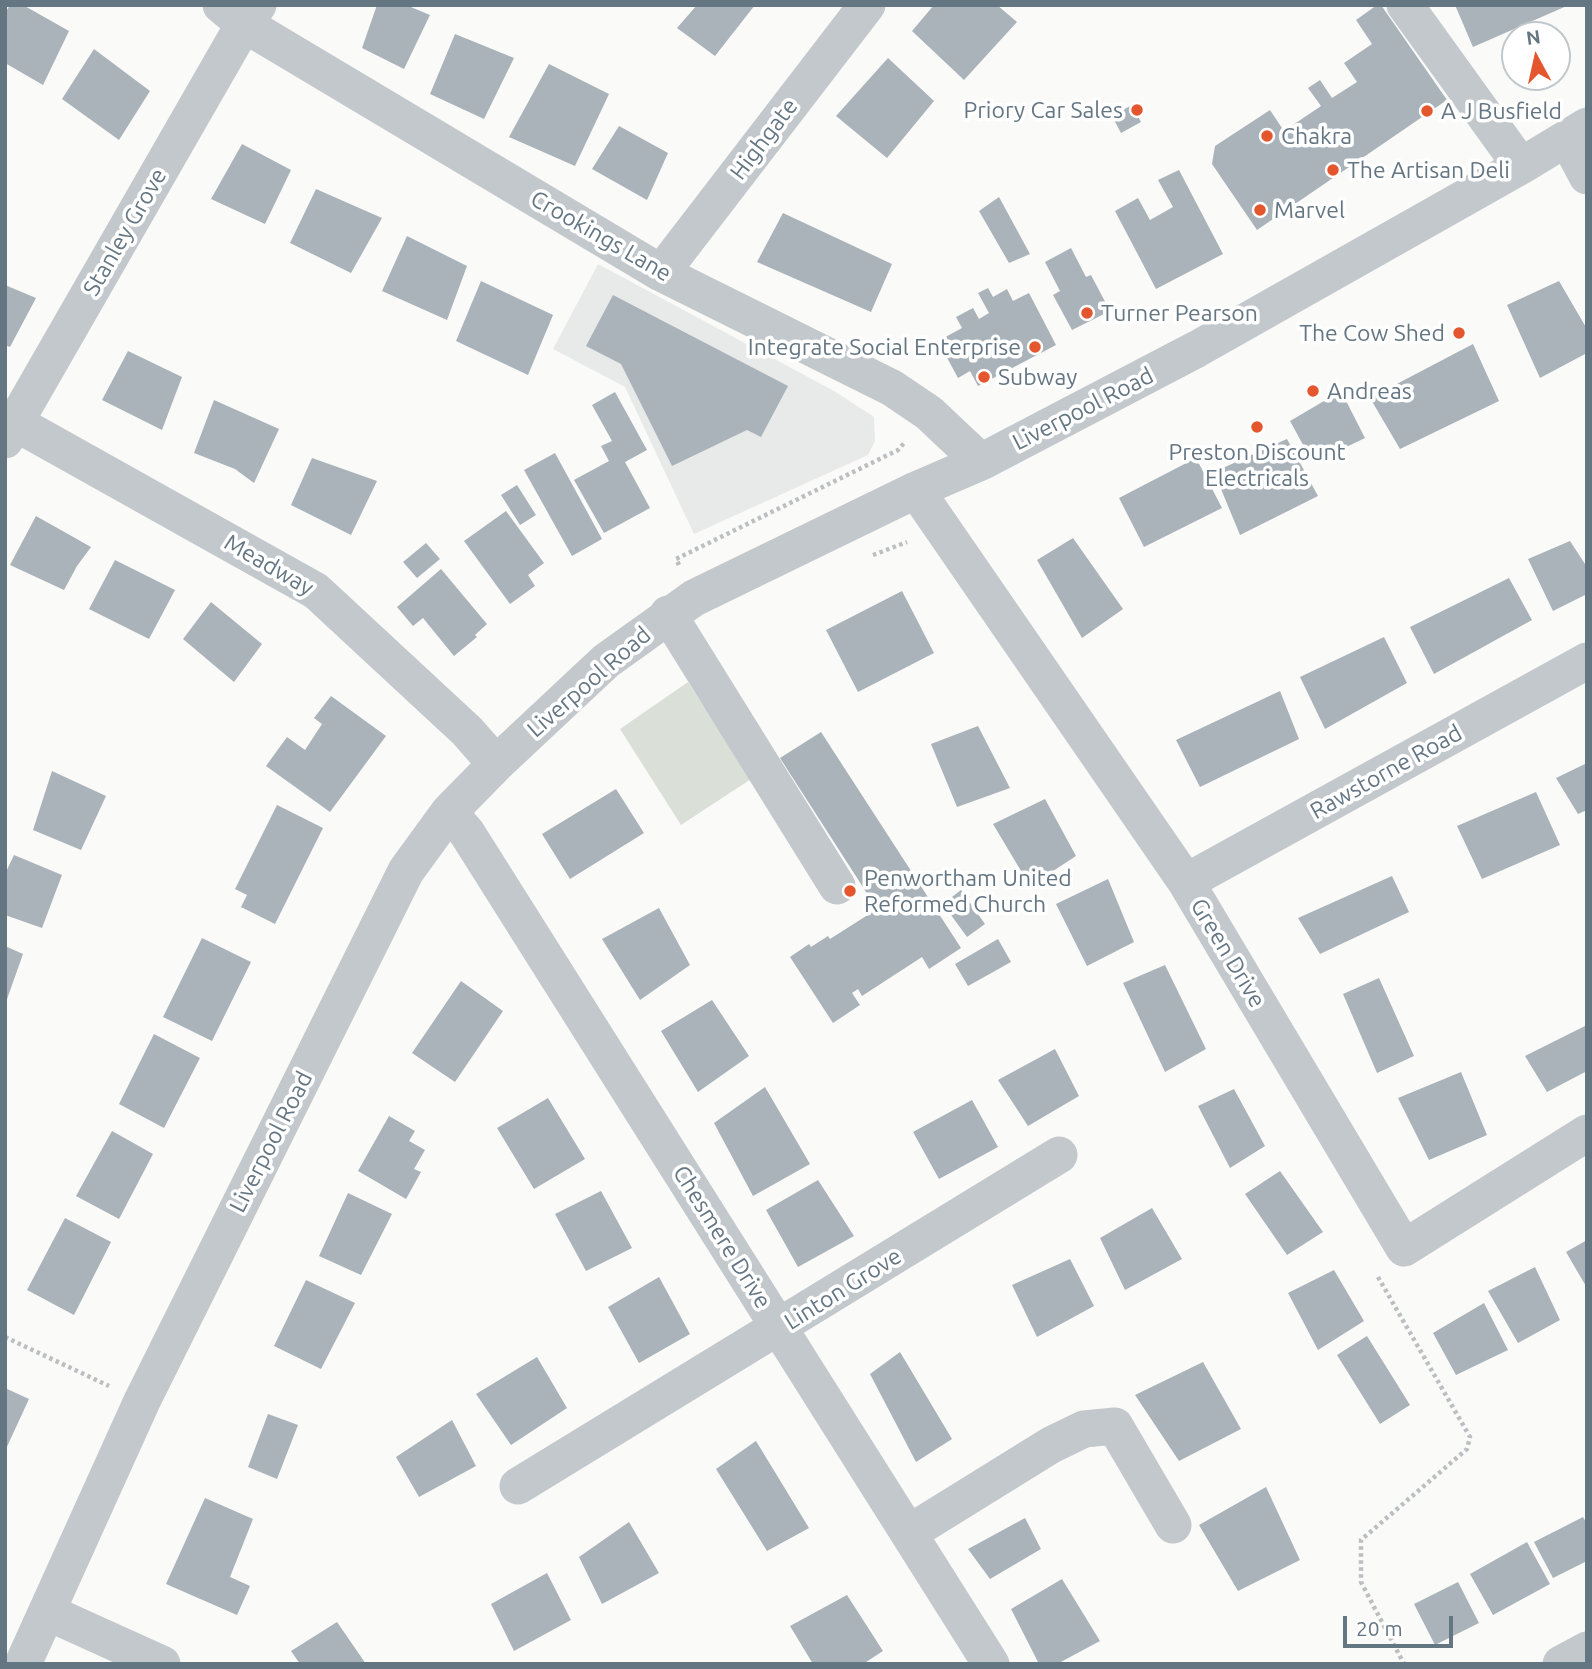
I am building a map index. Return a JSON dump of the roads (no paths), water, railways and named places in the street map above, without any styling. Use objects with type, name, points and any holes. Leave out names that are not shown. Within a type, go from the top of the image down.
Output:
[{"type":"street","name":"Highgate","points":[[661,273],[867,5]]},
{"type":"street","points":[[1405,5],[1521,166]]},
{"type":"street","name":"Crookings Lane","points":[[241,11],[661,273],[892,388],[929,413],[981,462]]},
{"type":"street","name":"Stanley Grove","points":[[8,426],[241,11]]},
{"type":"street","points":[[1577,132],[1587,176]]},
{"type":"street","name":"Liverpool Road","points":[[23,1664],[142,1401],[406,871],[449,812],[496,764],[606,661],[668,614],[706,592],[916,489],[981,462],[1197,349],[1577,132]]},
{"type":"street","name":"Meadway","points":[[8,426],[316,591],[467,731],[496,764]]},
{"type":"street","name":"Green Drive","points":[[916,489],[1186,882],[1404,1248],[1587,1133]]},
{"type":"street","points":[[668,614],[837,886]]},
{"type":"street","name":"Rawstorne Road","points":[[1186,882],[1587,661]]},
{"type":"street","name":"Chesmere Drive","points":[[449,812],[467,833],[991,1664]]},
{"type":"street","name":"Linton Grove","points":[[518,1486],[1059,1155]]},
{"type":"street","points":[[909,1533],[1051,1445],[1084,1429],[1115,1426],[1173,1525]]},
{"type":"street","points":[[47,1612],[162,1664]]},
{"type":"street","points":[[1561,1664],[1587,1650]]},
{"type":"place","name":"Priory Car Sales","points":[[1137,110]]},
{"type":"place","name":"A J Busfield","points":[[1427,111]]},
{"type":"place","name":"Chakra","points":[[1267,136]]},
{"type":"place","name":"The Artisan Deli","points":[[1333,170]]},
{"type":"place","name":"Marvel","points":[[1260,210]]},
{"type":"place","name":"Turner Pearson","points":[[1087,313]]},
{"type":"place","name":"The Cow Shed","points":[[1459,333]]},
{"type":"place","name":"Integrate Social Enterprise","points":[[1035,347]]},
{"type":"place","name":"Subway","points":[[984,377]]},
{"type":"place","name":"Andreas","points":[[1313,391]]},
{"type":"place","name":"Preston Discount Electricals","points":[[1257,427]]},
{"type":"place","name":"Penwortham United Reformed Church","points":[[850,891]]}]
